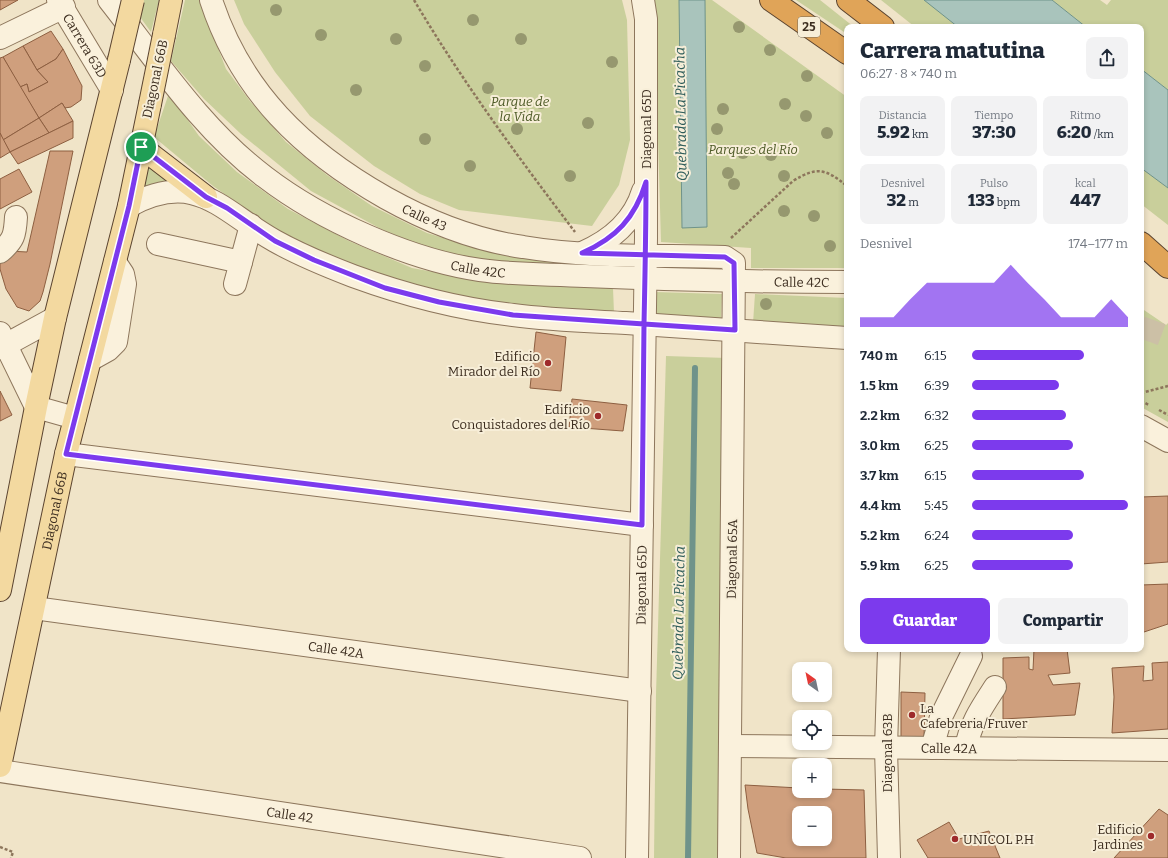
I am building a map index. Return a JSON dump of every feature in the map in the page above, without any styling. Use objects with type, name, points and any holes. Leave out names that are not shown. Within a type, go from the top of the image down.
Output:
[{"type":"highway","name":"25","points":[[771,0],[844,51]]},
{"type":"highway","points":[[848,0],[879,24]]},
{"type":"highway","points":[[1144,246],[1168,267]]},
{"type":"highway","points":[[1144,258],[1168,273]]},
{"type":"main road","points":[[0,590],[55,318],[133,0]]},
{"type":"main road","name":"Diagonal 66B","points":[[0,766],[66,454],[129,206],[171,0]]},
{"type":"main road","points":[[141,147],[206,197]]},
{"type":"street","name":"Calle 42C","points":[[109,0],[171,80],[208,124],[237,153],[264,177],[325,215],[372,237],[421,255],[480,270],[645,279],[735,282],[844,282]]},
{"type":"street","name":"Calle 43","points":[[211,0],[221,29],[241,66],[274,111],[302,140],[335,166],[417,215],[454,230],[490,241],[522,247],[580,244],[645,255],[725,257],[731,250]]},
{"type":"street","name":"Diagonal 65D","points":[[637,858],[646,182],[646,19],[643,0]]},
{"type":"street","points":[[0,38],[61,4]]},
{"type":"street","name":"Carrera 63D","points":[[61,4],[112,90]]},
{"type":"street","points":[[580,244],[596,247],[623,227],[638,203],[646,182]]},
{"type":"street","points":[[129,206],[141,199],[161,193],[184,192],[206,197],[227,208],[275,241],[340,271],[385,288],[439,302],[513,315],[844,338]]},
{"type":"street","points":[[0,252],[10,244],[15,233],[16,217]]},
{"type":"street","points":[[236,284],[251,225]]},
{"type":"street","points":[[158,244],[242,262]]},
{"type":"street","name":"Diagonal 65A","points":[[729,858],[735,330],[735,269],[731,250]]},
{"type":"street","points":[[55,318],[27,333],[1,338],[36,407],[75,418]]},
{"type":"street","points":[[1144,428],[1168,441]]},
{"type":"street","points":[[66,454],[642,525]]},
{"type":"street","name":"Calle 42A","points":[[34,608],[640,691]]},
{"type":"street","name":"Diagonal 63B","points":[[889,652],[886,748],[889,858]]},
{"type":"street","points":[[932,748],[941,716],[971,656]]},
{"type":"street","points":[[966,748],[969,732],[980,710],[995,687]]},
{"type":"street","name":"Calle 42A","points":[[730,746],[1168,750]]},
{"type":"street","name":"Calle 42","points":[[0,771],[580,858]]},
{"type":"path","points":[[414,0],[432,30],[504,137],[573,229]]},
{"type":"path","points":[[731,250],[793,181],[804,174],[819,172],[831,173],[844,184]]},
{"type":"path","points":[[570,234],[580,244]]},
{"type":"path","points":[[1144,392],[1168,386]]},
{"type":"path","points":[[0,847],[13,852],[11,858]]},
{"type":"green space","points":[[144,0],[159,0],[151,32],[140,17]]},
{"type":"green space","points":[[185,0],[202,0],[226,69],[250,101],[286,142],[327,175],[372,206],[427,233],[487,251],[616,265],[488,262],[434,251],[381,229],[311,191],[241,134],[204,99],[171,61]]},
{"type":"green space","name":"Parque de la Vida","points":[[234,0],[622,0],[627,20],[630,140],[619,185],[592,226],[459,210],[420,194],[374,166],[310,116],[275,72],[244,24]]},
{"type":"green space","name":"Parques del Río","points":[[654,0],[712,0],[844,95],[844,268],[751,268],[751,248],[661,242]]},
{"type":"green space","points":[[796,0],[820,0],[850,24],[844,24],[844,32]]},
{"type":"green space","points":[[881,0],[927,0],[958,24],[911,24]]},
{"type":"green space","points":[[1052,0],[1100,0],[1107,5],[1111,0],[1168,0],[1168,90],[1144,71],[1144,24],[1082,24]]},
{"type":"green space","points":[[169,93],[199,136],[237,172],[288,209],[349,241],[412,268],[483,281],[526,285],[613,288],[614,313],[511,307],[426,291],[350,269],[279,232],[213,186],[154,137]]},
{"type":"green space","points":[[148,158],[179,183],[140,193]]},
{"type":"green space","points":[[1144,169],[1168,188],[1168,225],[1144,206]]},
{"type":"green space","points":[[655,292],[722,294],[721,318],[654,315]]},
{"type":"green space","points":[[755,294],[844,298],[844,327],[753,323]]},
{"type":"green space","points":[[1144,310],[1166,325],[1168,323],[1168,422],[1144,409]]},
{"type":"green space","points":[[666,356],[727,358],[723,858],[654,858],[656,694]]},
{"type":"water","points":[[679,0],[705,0],[707,227],[682,228]]},
{"type":"water","points":[[924,0],[1052,0],[1082,24],[954,24]]},
{"type":"water","points":[[1144,71],[1168,90],[1168,188],[1144,170]]},
{"type":"building","points":[[0,0],[18,0],[0,10]]},
{"type":"building","points":[[51,31],[63,49],[56,59],[37,70],[23,46]]},
{"type":"building","points":[[23,46],[37,70],[48,82],[29,92],[27,84],[20,87],[3,57]]},
{"type":"building","points":[[63,49],[82,86],[81,100],[71,107],[65,108],[62,103],[39,118],[20,87],[27,84],[29,92],[48,82],[37,70],[56,59]]},
{"type":"building","points":[[3,57],[39,118],[3,140],[0,133],[0,58]]},
{"type":"building","points":[[62,103],[73,121],[49,133],[39,118]]},
{"type":"building","points":[[39,118],[49,133],[10,152],[3,140]]},
{"type":"building","points":[[73,121],[73,138],[18,164],[10,152]]},
{"type":"building","points":[[0,133],[10,152],[0,158]]},
{"type":"building","points":[[50,151],[73,151],[43,292],[40,301],[29,311],[17,307],[6,289],[0,269],[0,258],[8,251],[27,252]]},
{"type":"building","points":[[19,169],[32,192],[0,209],[0,179]]},
{"type":"building","name":"Edificio Mirador del Río","points":[[536,332],[566,337],[561,391],[530,388]]},
{"type":"building","points":[[0,391],[12,415],[0,421]]},
{"type":"building","name":"Edificio Conquistadores del Río","points":[[572,399],[627,405],[623,431],[569,427]]},
{"type":"building","points":[[1168,496],[1168,562],[1144,564],[1144,497]]},
{"type":"building","points":[[1168,584],[1168,624],[1144,632],[1144,585]]},
{"type":"building","points":[[1034,652],[1067,652],[1070,673],[1048,675],[1053,685],[1080,683],[1075,715],[1003,719],[1003,658],[1029,657],[1029,669],[1033,670]]},
{"type":"building","points":[[1168,662],[1168,729],[1112,733],[1114,697],[1112,668],[1144,666],[1143,681],[1153,680],[1152,663]]},
{"type":"building","name":"La Cafebreria/Fruver","points":[[901,692],[925,693],[924,738],[901,738]]},
{"type":"building","points":[[745,785],[792,788],[792,798],[832,798],[832,789],[864,790],[866,858],[786,858],[757,853],[748,809]]},
{"type":"building","name":"Edificio Jardines","points":[[1159,809],[1168,815],[1168,858],[1114,858]]},
{"type":"building","name":"UNICOL P.H","points":[[949,822],[959,839],[989,831],[1000,858],[928,858],[917,840]]},
{"type":"waterway","name":"Quebrada La Picacha","points":[[688,858],[695,368]]},
{"type":"tunnel","points":[[1144,328],[1168,337]]},
{"type":"place","name":"Edificio Mirador del Río","points":[[548,363]]},
{"type":"place","name":"Edificio Conquistadores del Río","points":[[598,416]]},
{"type":"place","name":"La Cafebreria/Fruver","points":[[912,715]]},
{"type":"place","name":"Edificio Jardines","points":[[1151,836]]},
{"type":"place","name":"UNICOL P.H","points":[[955,839]]},
{"type":"route","points":[[141,147],[129,206],[66,454],[642,525],[644,324],[735,330],[735,269],[734,263],[729,258],[725,257],[666,255],[645,255],[582,253],[596,247],[623,227],[641,198],[646,182],[646,238],[645,255],[644,324],[540,318],[484,311],[439,302],[385,288],[314,260],[275,241],[227,208],[206,197],[141,147]]}]
